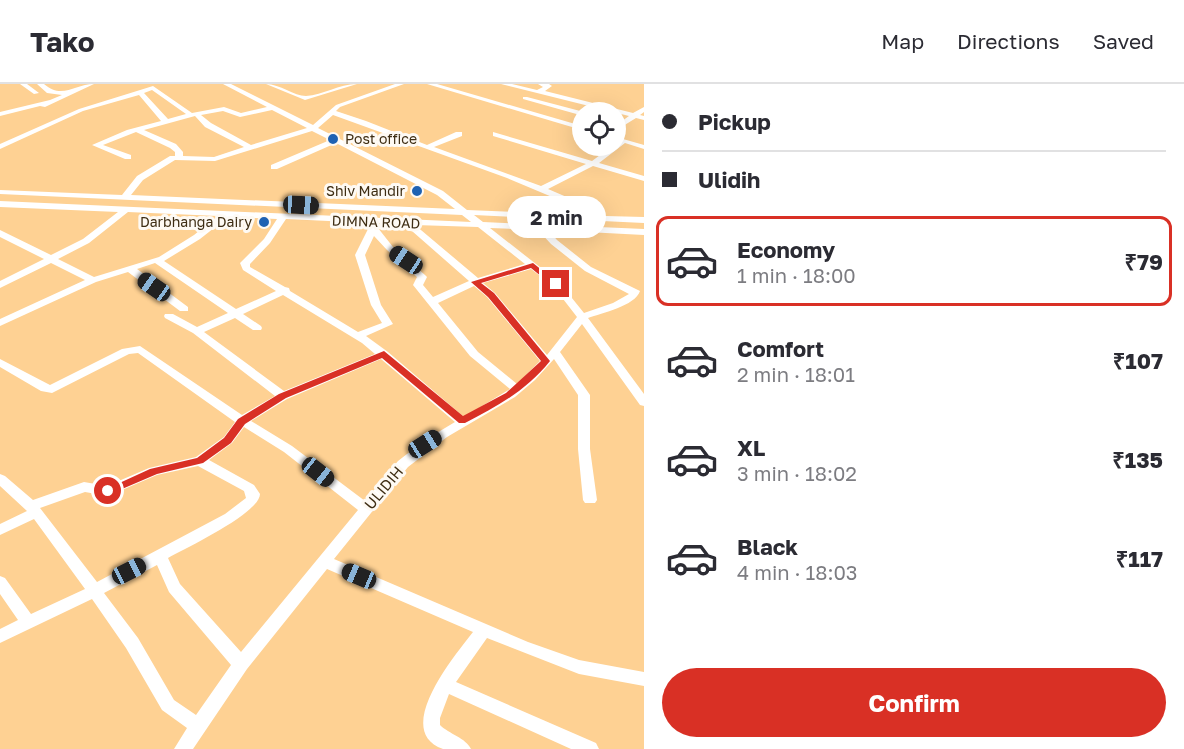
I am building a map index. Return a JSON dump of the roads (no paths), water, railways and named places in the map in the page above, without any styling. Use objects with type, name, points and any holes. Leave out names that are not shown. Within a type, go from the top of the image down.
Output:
[{"type":"street","points":[[23,84],[36,93]]},
{"type":"street","points":[[40,84],[49,92],[73,92]]},
{"type":"street","points":[[68,84],[73,92]]},
{"type":"street","points":[[0,114],[47,104],[91,84]]},
{"type":"street","points":[[144,84],[157,87],[194,115],[251,148]]},
{"type":"street","points":[[230,84],[418,180],[533,265],[556,284],[644,402]]},
{"type":"street","points":[[269,84],[303,98],[354,84]]},
{"type":"street","points":[[370,84],[385,90]]},
{"type":"street","points":[[125,197],[140,178],[171,159],[208,161],[314,128],[338,106],[401,84]]},
{"type":"street","points":[[430,84],[572,125]]},
{"type":"street","points":[[504,84],[644,118]]},
{"type":"street","points":[[539,92],[548,85]]},
{"type":"street","points":[[0,147],[81,110],[157,87]]},
{"type":"street","points":[[140,92],[166,122]]},
{"type":"street","points":[[525,98],[572,111]]},
{"type":"street","points":[[128,157],[96,145],[137,130],[194,115],[224,109],[240,115],[274,108]]},
{"type":"street","points":[[626,120],[644,109]]},
{"type":"street","points":[[331,112],[350,116],[543,188],[607,218]]},
{"type":"street","points":[[137,130],[173,146],[179,152],[179,158]]},
{"type":"street","points":[[429,147],[459,134]]},
{"type":"street","points":[[496,134],[595,162],[644,179]]},
{"type":"street","points":[[274,167],[337,140]]},
{"type":"street","points":[[626,142],[644,147]]},
{"type":"street","points":[[543,188],[603,156]]},
{"type":"street","points":[[0,192],[644,220]]},
{"type":"street","name":"DIMNA ROAD","points":[[0,204],[282,218],[375,226],[408,223],[644,232]]},
{"type":"street","points":[[0,285],[91,238],[125,210]]},
{"type":"street","points":[[0,324],[93,280],[158,260],[197,237],[225,215]]},
{"type":"street","points":[[282,218],[267,241],[244,266],[286,290],[384,354],[462,421]]},
{"type":"street","points":[[408,223],[491,295],[584,395],[584,449],[590,500]]},
{"type":"street","points":[[375,226],[382,243],[406,260],[422,277],[418,284],[474,354],[517,389]]},
{"type":"street","points":[[357,336],[388,324],[376,305],[360,255],[375,226]]},
{"type":"street","points":[[541,228],[554,242],[588,268],[633,290],[636,294],[617,305],[582,317]]},
{"type":"street","points":[[0,233],[93,280]]},
{"type":"street","points":[[158,260],[257,327]]},
{"type":"street","points":[[432,302],[475,282],[533,265]]},
{"type":"street","points":[[131,269],[184,309]]},
{"type":"street","points":[[633,290],[641,284],[644,285]]},
{"type":"street","points":[[197,331],[286,290]]},
{"type":"street","points":[[168,316],[197,331],[283,396]]},
{"type":"street","name":"ULIDIH","points":[[183,749],[241,664],[326,562],[403,464],[425,444],[517,389],[550,356],[582,317]]},
{"type":"street","points":[[0,362],[45,388],[52,389],[126,351],[140,349],[242,421],[288,449],[366,509]]},
{"type":"street","points":[[0,530],[33,509],[84,487],[108,491],[154,471],[200,460],[228,440],[242,421],[283,396],[384,354]]},
{"type":"street","points":[[0,636],[160,556],[242,509],[253,500],[249,488],[200,460]]},
{"type":"street","points":[[0,479],[33,509],[132,643],[168,705],[199,727]]},
{"type":"street","points":[[160,556],[174,588],[241,664]]},
{"type":"street","points":[[326,562],[484,630],[579,667],[644,679]]},
{"type":"street","points":[[0,582],[28,623]]},
{"type":"street","points":[[462,749],[440,737],[433,729],[430,720],[446,685],[484,630]]},
{"type":"street","points":[[446,685],[590,749]]},
{"type":"place","name":"Post office","points":[[333,139]]},
{"type":"place","name":"Shiv Mandir","points":[[417,191]]},
{"type":"place","name":"Darbhanga Dairy","points":[[264,222]]}]
